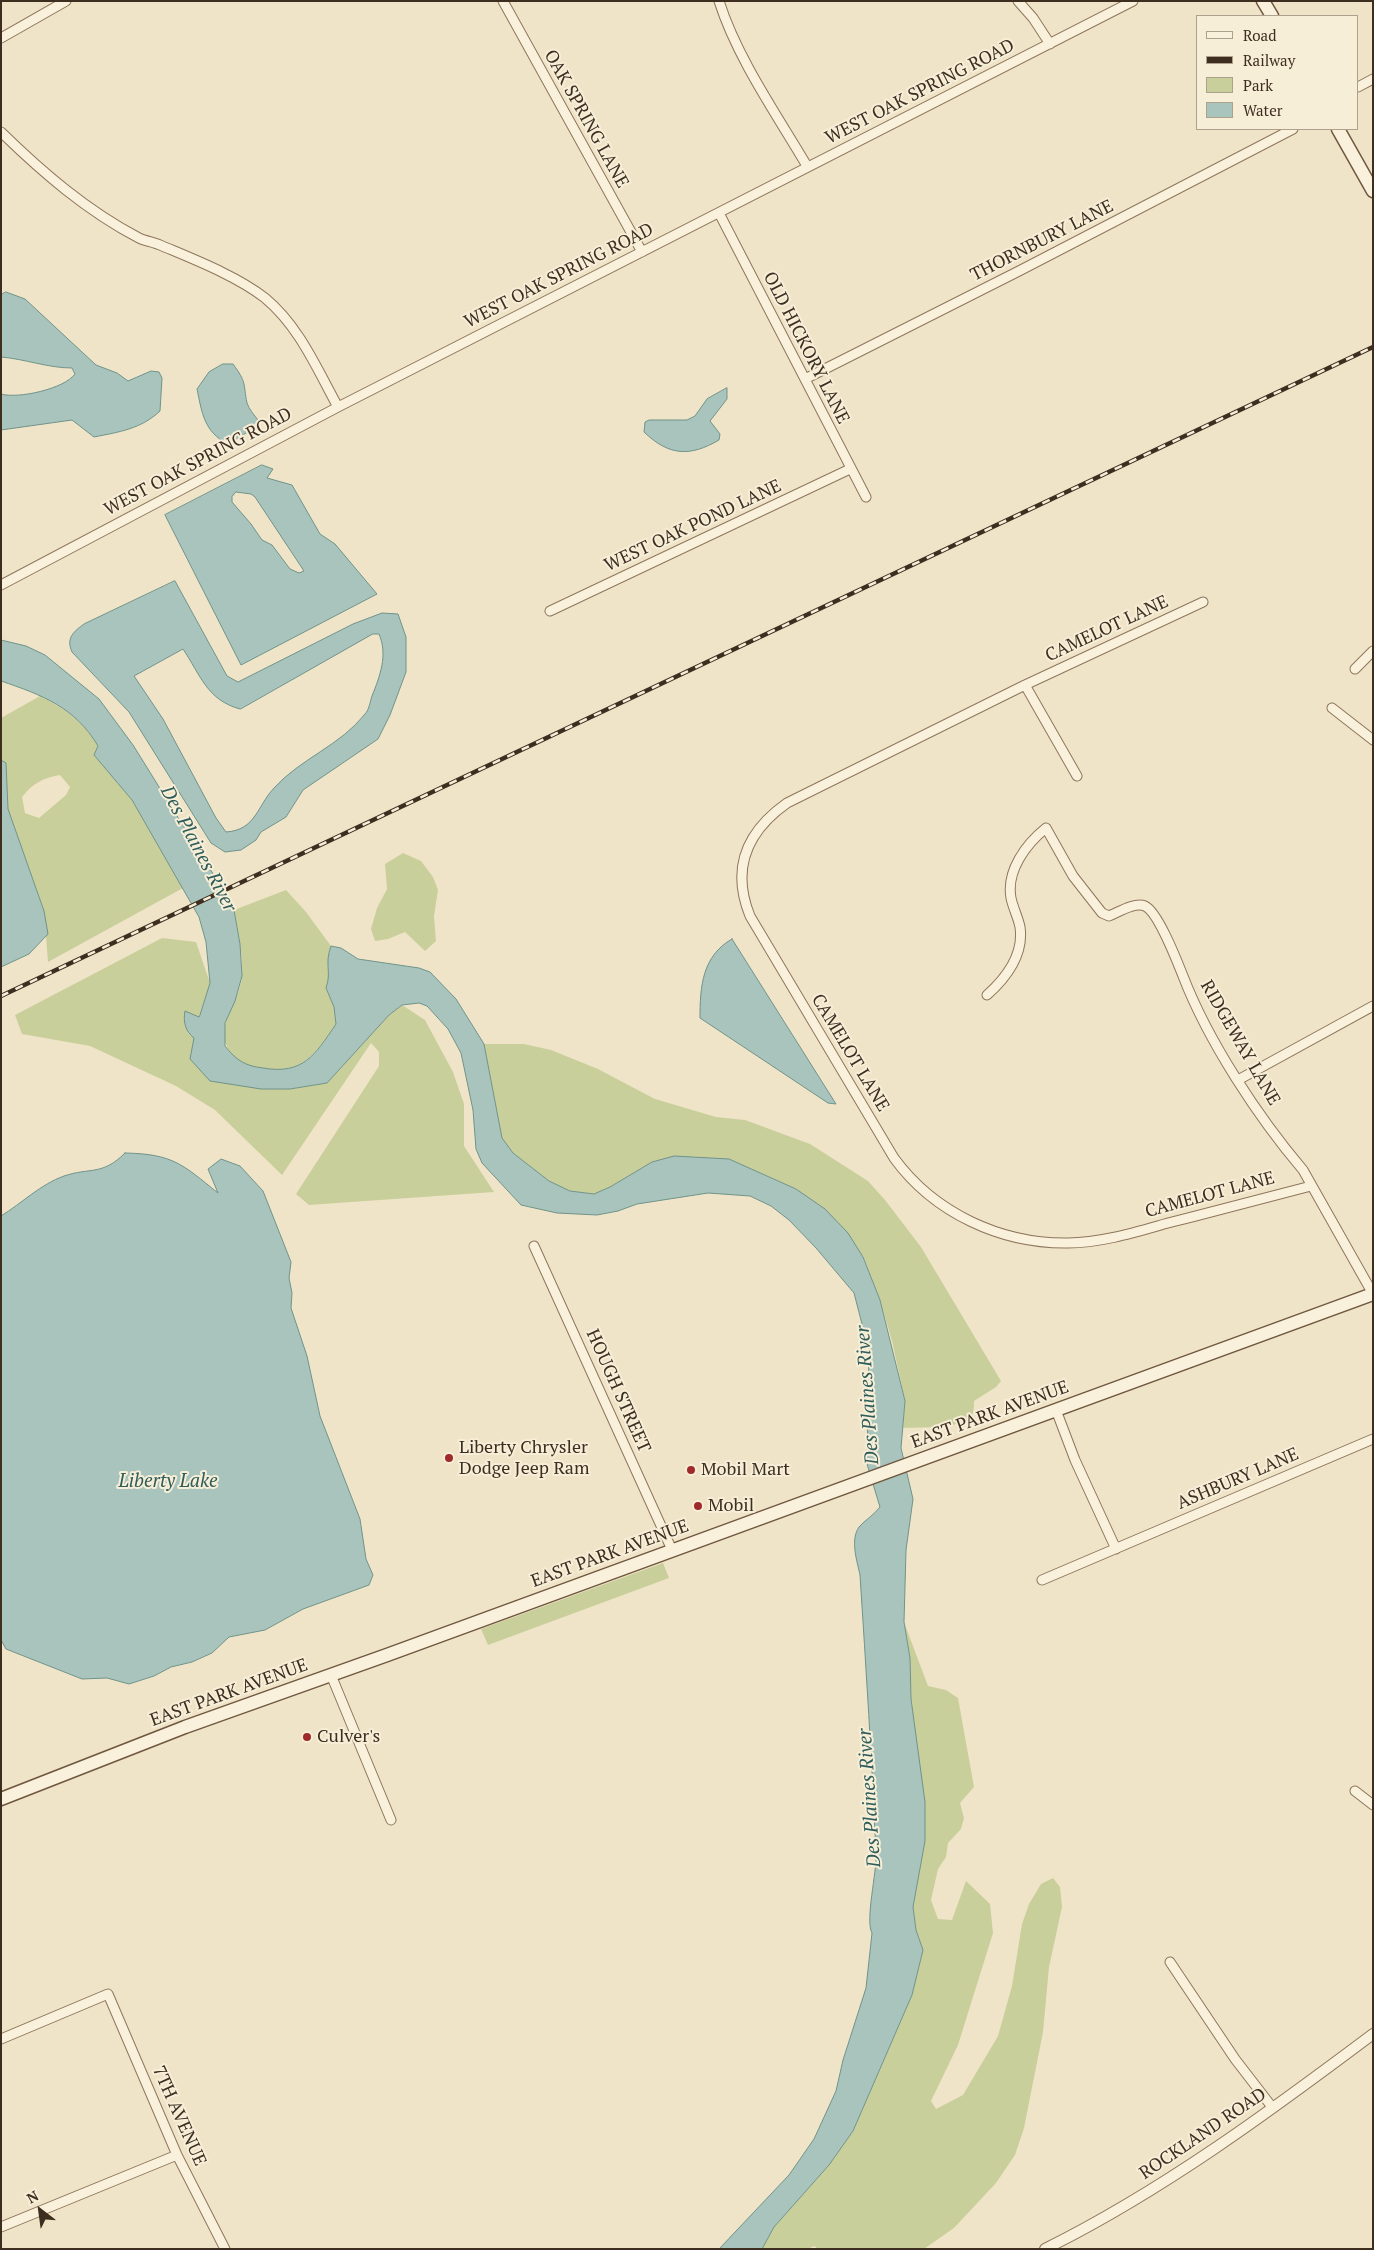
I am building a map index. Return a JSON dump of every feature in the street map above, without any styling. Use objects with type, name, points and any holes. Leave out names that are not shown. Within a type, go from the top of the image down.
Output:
[{"type":"main road","points":[[1263,1],[1271,15]]},
{"type":"main road","points":[[1339,130],[1373,191]]},
{"type":"main road","name":"EAST PARK AVENUE","points":[[1,1799],[185,1727],[1373,1294]]},
{"type":"street","points":[[1,38],[66,1]]},
{"type":"street","name":"OAK SPRING LANE","points":[[502,1],[642,252]]},
{"type":"street","points":[[719,1],[725,19],[757,80],[807,166]]},
{"type":"street","points":[[1018,1],[1033,18],[1050,44]]},
{"type":"street","name":"WEST OAK SPRING ROAD","points":[[1,585],[338,407],[1133,1]]},
{"type":"street","points":[[1359,87],[1373,79]]},
{"type":"street","name":"THORNBURY LANE","points":[[805,379],[1291,130]]},
{"type":"street","points":[[1,132],[50,177],[100,215],[140,239],[224,274],[264,297],[281,314],[301,339],[338,407]]},
{"type":"street","name":"OLD HICKORY LANE","points":[[719,213],[866,497]]},
{"type":"street","name":"WEST OAK POND LANE","points":[[550,611],[850,469]]},
{"type":"street","name":"CAMELOT LANE","points":[[1203,602],[1025,685],[796,799],[772,814],[761,824],[753,836],[743,864],[744,902],[750,916],[894,1158],[904,1172],[921,1189],[943,1206],[965,1218],[994,1232],[1022,1239],[1069,1243],[1121,1236],[1311,1186]]},
{"type":"street","points":[[1355,669],[1373,651]]},
{"type":"street","points":[[1025,685],[1078,776]]},
{"type":"street","points":[[1332,708],[1373,740]]},
{"type":"street","name":"RIDGEWAY LANE","points":[[987,995],[1001,982],[1017,955],[1020,927],[1013,910],[1010,883],[1014,867],[1036,836],[1046,828],[1073,876],[1102,913],[1109,916],[1136,905],[1146,906],[1152,913],[1174,953],[1187,986],[1209,1030],[1238,1080],[1303,1170],[1373,1294]]},
{"type":"street","points":[[1238,1080],[1373,1006]]},
{"type":"street","name":"HOUGH STREET","points":[[534,1246],[672,1550]]},
{"type":"street","points":[[1056,1410],[1075,1460],[1116,1549]]},
{"type":"street","name":"ASHBURY LANE","points":[[1042,1580],[1373,1439]]},
{"type":"street","points":[[331,1675],[390,1820]]},
{"type":"street","points":[[1355,1791],[1373,1805]]},
{"type":"street","points":[[1170,1962],[1235,2059],[1272,2107]]},
{"type":"street","name":"7TH AVENUE","points":[[1,2038],[108,1994],[177,2155],[225,2249]]},
{"type":"street","name":"ROCKLAND ROAD","points":[[1045,2249],[1148,2191],[1272,2107],[1373,2034]]},
{"type":"street","points":[[1,2228],[177,2155]]},
{"type":"green space","points":[[40,696],[66,711],[80,722],[98,746],[94,755],[132,800],[183,888],[48,962],[44,911],[8,809],[6,764],[1,760],[1,718]],"holes":[[[60,775],[70,787],[66,795],[39,818],[25,813],[22,797],[39,782]]]},
{"type":"green space","points":[[403,853],[421,861],[433,877],[438,890],[434,916],[436,941],[425,951],[405,932],[388,939],[375,941],[371,929],[377,908],[387,889],[385,864]]},
{"type":"green space","points":[[286,890],[306,912],[331,946],[328,958],[328,982],[326,988],[334,1007],[336,1024],[310,1057],[293,1068],[272,1070],[249,1066],[235,1058],[226,1044],[224,1034],[225,1024],[237,995],[242,975],[241,950],[234,910]]},
{"type":"green space","points":[[162,938],[196,942],[210,983],[199,1017],[185,1011],[188,1033],[261,1089],[290,1089],[327,1083],[389,1015],[402,1005],[425,1020],[453,1072],[464,1104],[464,1146],[494,1192],[309,1205],[296,1194],[379,1066],[379,1052],[371,1043],[282,1175],[215,1110],[176,1086],[90,1046],[22,1034],[15,1015]]},
{"type":"green space","points":[[484,1044],[524,1044],[551,1050],[598,1069],[655,1099],[716,1117],[745,1120],[810,1144],[868,1181],[921,1247],[1001,1381],[996,1387],[974,1401],[973,1414],[967,1420],[951,1425],[903,1428],[905,1401],[892,1341],[880,1300],[863,1256],[796,1189],[729,1159],[652,1162],[610,1187],[594,1194],[570,1191],[549,1181],[513,1153],[502,1138]]},
{"type":"green space","points":[[663,1563],[669,1578],[488,1645],[481,1629]]},
{"type":"green space","points":[[904,1622],[928,1686],[946,1690],[958,1698],[974,1787],[960,1803],[964,1818],[961,1829],[948,1843],[946,1857],[938,1869],[931,1900],[938,1919],[952,1920],[966,1881],[990,1904],[993,1933],[958,2045],[931,2101],[936,2109],[963,2095],[998,2036],[1012,1986],[1022,1924],[1029,1904],[1041,1884],[1053,1878],[1060,1887],[1062,1907],[1049,1967],[1043,2032],[1024,2128],[1015,2155],[996,2183],[954,2228],[924,2249],[817,2249],[815,2246],[807,2249],[762,2249],[774,2227],[829,2165],[853,2131],[912,1995],[923,1950],[916,1930],[913,1907],[925,1841],[911,1699],[910,1658]]},
{"type":"water","points":[[6,292],[25,299],[96,365],[117,373],[128,381],[151,371],[159,372],[162,378],[160,411],[137,426],[94,437],[72,420],[1,430],[1,394],[29,394],[61,384],[75,374],[72,368],[54,367],[1,357],[1,295]]},
{"type":"water","points":[[223,364],[233,364],[241,375],[247,403],[258,420],[256,427],[228,444],[214,434],[205,421],[197,389],[209,372]]},
{"type":"water","points":[[727,388],[727,399],[710,421],[720,434],[719,440],[708,446],[689,451],[671,450],[653,440],[644,432],[645,422],[649,420],[687,420],[695,416],[707,399]]},
{"type":"water","points":[[262,465],[273,469],[267,478],[292,485],[320,534],[335,544],[377,594],[241,665],[165,515]],"holes":[[[236,492],[251,494],[255,497],[304,571],[299,573],[290,569],[272,545],[262,540],[232,502],[232,497]]]},
{"type":"water","points":[[175,581],[227,676],[238,682],[353,624],[382,613],[398,614],[406,637],[406,672],[390,715],[378,739],[303,790],[286,817],[261,832],[256,840],[241,850],[225,852],[211,843],[129,712],[72,652],[70,639],[84,624]],"holes":[[[373,634],[379,634],[383,650],[382,665],[366,712],[344,735],[284,778],[268,795],[250,822],[244,827],[226,832],[216,818],[163,719],[134,676],[183,649],[212,693],[220,700],[240,709]]]},
{"type":"water","points":[[1,640],[26,646],[45,655],[99,699],[133,745],[234,910],[240,944],[242,976],[235,1001],[225,1023],[225,1046],[237,1059],[257,1067],[288,1068],[307,1060],[321,1045],[336,1024],[334,1007],[326,988],[328,982],[328,958],[331,946],[341,948],[358,959],[419,968],[430,972],[456,999],[484,1044],[502,1138],[513,1153],[549,1181],[570,1191],[594,1194],[610,1187],[652,1162],[674,1156],[729,1159],[796,1189],[825,1209],[848,1233],[863,1257],[880,1300],[905,1401],[901,1448],[913,1499],[906,1550],[904,1622],[910,1658],[911,1699],[925,1802],[925,1841],[913,1907],[916,1930],[923,1950],[912,1995],[853,2131],[829,2165],[774,2227],[762,2249],[719,2249],[789,2175],[814,2139],[836,2091],[843,2060],[866,1988],[872,1933],[870,1927],[870,1907],[876,1854],[860,1575],[856,1557],[855,1538],[859,1527],[880,1507],[867,1464],[869,1351],[854,1293],[816,1248],[789,1220],[771,1206],[750,1196],[708,1193],[637,1204],[618,1211],[597,1215],[557,1213],[521,1205],[482,1163],[476,1149],[473,1110],[461,1053],[448,1029],[427,1006],[419,1003],[402,1005],[389,1015],[327,1083],[290,1089],[261,1089],[210,1081],[190,1059],[194,1038],[185,1026],[184,1018],[185,1011],[199,1017],[210,983],[206,942],[199,917],[132,800],[94,755],[98,746],[79,721],[44,697],[1,681]]},
{"type":"water","points":[[1,760],[6,763],[8,809],[44,911],[48,934],[29,954],[1,967]]},
{"type":"water","points":[[732,939],[836,1104],[828,1103],[700,1018],[702,984],[709,963],[714,954]]},
{"type":"water","name":"Liberty Lake","points":[[125,1153],[155,1156],[176,1162],[218,1193],[208,1169],[221,1159],[240,1166],[263,1191],[291,1262],[289,1278],[292,1293],[291,1308],[307,1356],[320,1416],[360,1519],[366,1559],[373,1575],[369,1585],[303,1609],[265,1630],[229,1637],[212,1653],[129,1684],[107,1678],[82,1679],[6,1649],[1,1640],[1,1216],[56,1179],[73,1173],[103,1168]]},
{"type":"railway","points":[[1,996],[1373,347]]},
{"type":"place","name":"Liberty Chrysler Dodge Jeep Ram","points":[[449,1458]]},
{"type":"place","name":"Mobil Mart","points":[[691,1470]]},
{"type":"place","name":"Mobil","points":[[698,1506]]},
{"type":"place","name":"Culver's","points":[[307,1737]]},
{"type":"water label","name":"Des Plaines River","points":[[198,849]]},
{"type":"water label","name":"Des Plaines River","points":[[868,1395]]},
{"type":"water label","name":"Des Plaines River","points":[[870,1798]]}]
